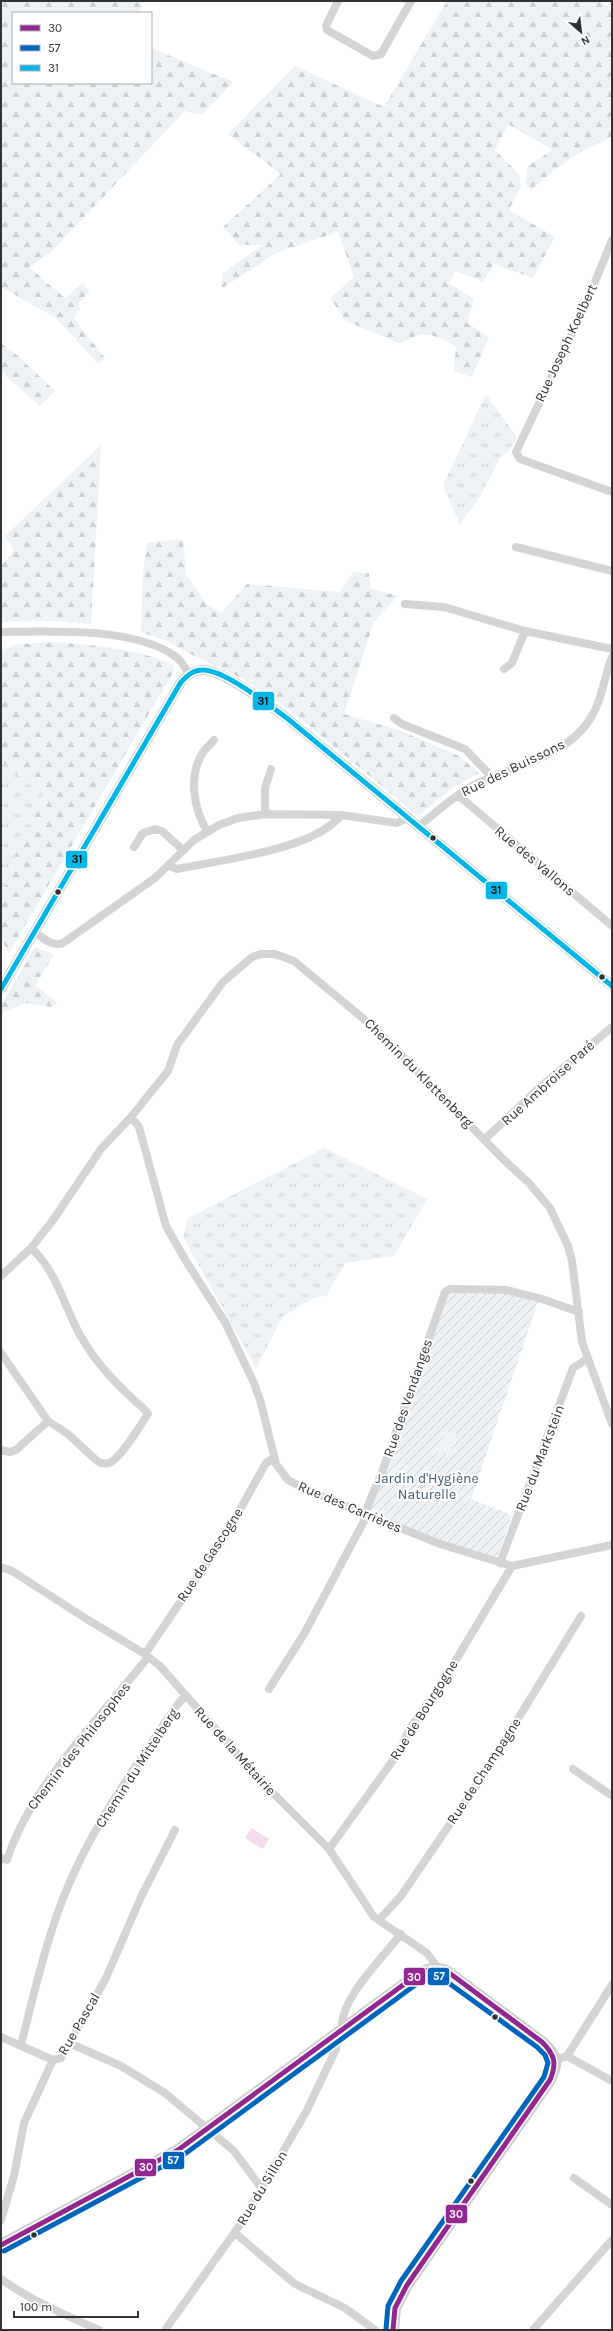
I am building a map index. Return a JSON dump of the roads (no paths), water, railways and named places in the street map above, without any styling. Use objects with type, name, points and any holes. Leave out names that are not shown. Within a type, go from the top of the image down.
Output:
[{"type":"main road","points":[[1,2245],[178,2150],[418,1974],[425,1970],[438,1968],[448,1972],[562,2058],[550,2080],[407,2285],[395,2308],[393,2330]]},
{"type":"street","points":[[338,1],[326,26],[327,30],[373,56],[381,54],[410,1]]},
{"type":"street","name":"Rue Joseph Koelbert","points":[[612,240],[586,304],[516,452],[520,459],[612,492]]},
{"type":"street","points":[[516,547],[612,571]]},
{"type":"street","points":[[405,604],[444,607],[525,631],[612,649]]},
{"type":"street","points":[[1,632],[45,631],[119,636],[146,643],[168,652],[178,659],[189,674]]},
{"type":"street","points":[[504,669],[512,663],[525,631]]},
{"type":"street","name":"Rue des Buissons","points":[[419,826],[458,795],[492,777],[537,759],[561,746],[577,734],[589,720],[596,708],[612,657]]},
{"type":"street","points":[[1,989],[181,682],[189,674],[205,670],[222,677],[259,698],[288,719],[409,817],[612,986]]},
{"type":"street","points":[[394,718],[402,724],[465,749],[492,777]]},
{"type":"street","points":[[207,831],[195,804],[195,782],[202,755],[214,740]]},
{"type":"street","points":[[265,814],[265,788],[271,770]]},
{"type":"street","name":"Rue des Vallons","points":[[458,795],[612,926]]},
{"type":"street","points":[[34,932],[50,943],[57,945],[63,943],[155,878],[170,866],[183,850],[207,831],[238,818],[265,814],[341,815],[397,823],[409,817]]},
{"type":"street","points":[[170,866],[177,869],[295,844],[334,824],[341,815]]},
{"type":"street","points":[[134,847],[143,833],[156,829],[162,831],[183,850]]},
{"type":"street","name":"Chemin du Klettenberg","points":[[1,1276],[31,1248],[53,1220],[101,1148],[131,1117],[168,1070],[176,1045],[223,982],[252,957],[261,954],[275,954],[294,961],[353,1008],[534,1188],[550,1208],[568,1246],[579,1312],[582,1342],[612,1424]]},
{"type":"street","name":"Rue Ambroise Paré","points":[[485,1139],[539,1088],[612,1027]]},
{"type":"street","name":"Rue des Carrières","points":[[131,1117],[139,1127],[166,1226],[186,1261],[225,1322],[262,1403],[274,1458],[280,1470],[288,1480],[307,1490],[440,1544],[512,1566],[612,1545]]},
{"type":"street","points":[[1,1353],[48,1421],[68,1434],[96,1461],[109,1463],[118,1456],[148,1414],[113,1382],[84,1341],[46,1265],[31,1248]]},
{"type":"street","name":"Rue des Vendanges","points":[[269,1689],[304,1634],[364,1521],[365,1513],[445,1292],[450,1289],[507,1290],[542,1299],[579,1312]]},
{"type":"street","name":"Rue du Markstein","points":[[500,1563],[573,1368],[587,1359]]},
{"type":"street","points":[[1,1450],[10,1452],[16,1450],[48,1421]]},
{"type":"street","name":"Rue de Gascogne","points":[[147,1655],[226,1535],[266,1463],[274,1458]]},
{"type":"street","name":"Rue de Bourgogne","points":[[328,1849],[399,1752],[410,1728],[444,1680],[512,1566]]},
{"type":"street","name":"Rue de la Métairie","points":[[1,1567],[12,1571],[85,1618],[147,1655],[167,1674],[263,1783],[328,1849],[379,1920],[401,1934],[433,1959],[438,1968]]},
{"type":"street","name":"Rue de Champagne","points":[[379,1920],[401,1896],[486,1770],[581,1616]]},
{"type":"street","name":"Chemin des Philosophes","points":[[4,1859],[21,1823],[43,1789],[147,1655]]},
{"type":"street","name":"Chemin du Mittelberg","points":[[21,2044],[44,1956],[65,1895],[93,1837],[119,1790],[177,1705],[185,1696]]},
{"type":"street","points":[[573,1769],[612,1796]]},
{"type":"street","name":"Rue Pascal","points":[[1,2220],[14,2176],[24,2123],[53,2060],[61,2058],[106,1978],[141,1897],[175,1830]]},
{"type":"street","name":"Rue du Sillon","points":[[165,2330],[235,2233],[262,2189],[306,2112],[336,2049],[341,2020],[353,1995],[401,1934]]},
{"type":"street","points":[[612,1985],[562,2058],[612,2081]]},
{"type":"street","points":[[1,2036],[53,2060]]},
{"type":"street","points":[[69,2043],[134,2073],[165,2093],[234,2151],[262,2189]]},
{"type":"street","points":[[574,2178],[612,2205]]},
{"type":"street","points":[[235,2233],[295,2284],[345,2308],[375,2330]]},
{"type":"street","points":[[533,2330],[612,2240]]},
{"type":"street","points":[[1,2279],[20,2293],[55,2311],[99,2330]]},
{"type":"park label","name":"Jardin d'Hygiène Naturelle","points":[[427,1486]]}]
